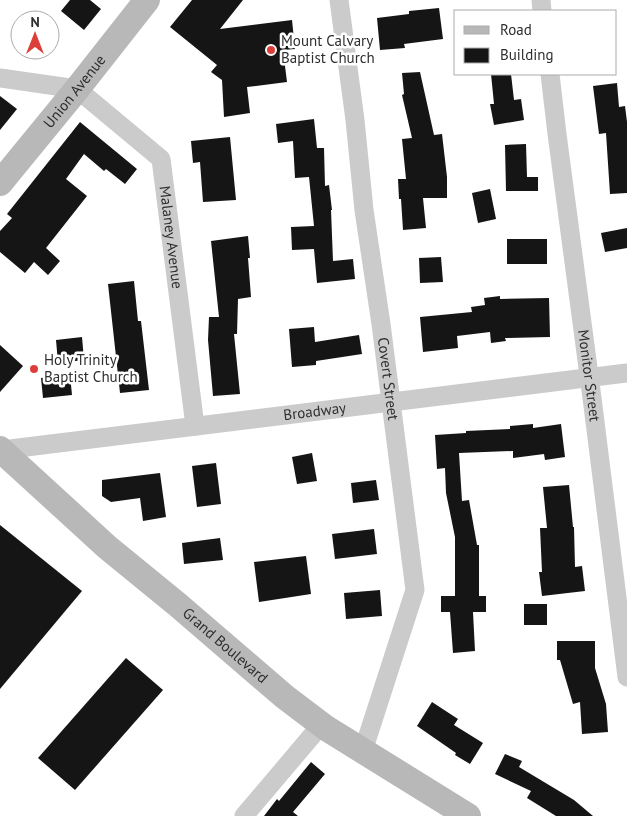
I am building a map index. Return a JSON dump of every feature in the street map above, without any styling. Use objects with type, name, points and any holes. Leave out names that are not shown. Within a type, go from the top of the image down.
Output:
[{"type":"street","name":"Union Avenue","points":[[0,183],[148,0]]},
{"type":"street","name":"Covert Street","points":[[339,0],[355,120],[364,210],[415,590],[363,751]]},
{"type":"street","name":"Monitor Street","points":[[550,75],[627,677]]},
{"type":"street","points":[[0,78],[77,89]]},
{"type":"street","name":"Malaney Avenue","points":[[77,89],[161,159],[195,426]]},
{"type":"street","name":"Broadway","points":[[1,449],[627,373]]},
{"type":"street","name":"Grand Boulevard","points":[[1,449],[107,547],[178,605],[285,698],[321,725],[468,816]]},
{"type":"street","points":[[244,816],[321,725]]},
{"type":"building","points":[[70,0],[90,0],[101,9],[84,30],[61,11]]},
{"type":"building","points":[[192,0],[243,0],[220,29],[292,20],[295,49],[283,50],[287,82],[247,87],[250,113],[224,117],[222,80],[211,72],[217,65],[170,27]]},
{"type":"building","points":[[439,8],[443,39],[404,44],[405,48],[380,50],[377,18],[409,14],[409,11]]},
{"type":"building","points":[[420,72],[434,135],[442,134],[447,177],[447,198],[423,198],[426,228],[403,230],[398,179],[406,179],[402,139],[412,138],[402,95],[404,94],[402,73]]},
{"type":"building","points":[[491,75],[511,75],[514,100],[521,99],[524,120],[494,125],[490,104],[494,104]]},
{"type":"building","points":[[617,83],[619,107],[625,106],[627,122],[627,193],[610,194],[606,133],[599,134],[593,86]]},
{"type":"building","points":[[0,96],[17,109],[0,130]]},
{"type":"building","points":[[314,119],[317,148],[324,148],[325,186],[329,185],[332,210],[333,261],[353,259],[355,279],[317,283],[314,249],[292,250],[291,227],[314,226],[309,177],[295,178],[293,141],[278,143],[276,124]]},
{"type":"building","points":[[80,122],[137,169],[125,184],[106,169],[104,171],[84,154],[66,179],[87,196],[46,248],[60,261],[48,275],[34,262],[25,273],[0,252],[0,231],[12,218],[7,214]]},
{"type":"building","points":[[230,137],[236,200],[203,202],[200,162],[193,163],[191,141]]},
{"type":"building","points":[[526,144],[527,177],[538,177],[538,191],[506,191],[505,145]]},
{"type":"building","points":[[490,189],[496,219],[478,223],[472,193]]},
{"type":"building","points":[[627,228],[627,248],[605,252],[601,233]]},
{"type":"building","points":[[248,236],[251,297],[238,299],[237,334],[234,334],[240,394],[213,396],[208,340],[209,317],[219,317],[211,241]]},
{"type":"building","points":[[507,239],[547,239],[547,264],[507,264]]},
{"type":"building","points":[[441,257],[443,282],[420,283],[419,258]]},
{"type":"building","points":[[134,281],[149,390],[120,393],[108,284]]},
{"type":"building","points":[[500,296],[500,299],[549,298],[550,337],[505,338],[506,341],[491,343],[490,332],[457,336],[458,348],[423,352],[420,317],[472,312],[471,307],[485,305],[484,298]]},
{"type":"building","points":[[314,327],[315,342],[359,335],[362,354],[316,361],[316,365],[292,367],[289,329]]},
{"type":"building","points":[[82,337],[84,360],[58,363],[56,340]]},
{"type":"building","points":[[0,345],[23,366],[0,392]]},
{"type":"building","points":[[70,375],[72,395],[43,398],[41,378]]},
{"type":"building","points":[[533,424],[533,428],[561,424],[565,457],[545,460],[544,454],[513,458],[513,451],[459,453],[462,501],[469,500],[477,545],[479,545],[479,596],[486,596],[486,612],[473,612],[475,651],[453,653],[450,612],[441,612],[441,596],[455,596],[455,537],[446,493],[445,468],[437,469],[435,435],[466,433],[466,431],[510,429],[510,426]]},
{"type":"building","points":[[312,453],[317,481],[297,484],[292,457]]},
{"type":"building","points":[[216,463],[221,504],[197,507],[192,466]]},
{"type":"building","points":[[160,473],[166,517],[143,521],[140,498],[111,502],[102,496],[102,480]]},
{"type":"building","points":[[376,480],[379,500],[353,503],[351,483]]},
{"type":"building","points":[[569,485],[574,527],[575,567],[582,566],[585,591],[542,596],[539,572],[542,572],[540,528],[547,528],[543,487]]},
{"type":"building","points":[[0,525],[82,591],[0,689]]},
{"type":"building","points":[[374,529],[377,554],[335,559],[332,534]]},
{"type":"building","points":[[220,538],[223,560],[184,564],[182,543]]},
{"type":"building","points":[[306,556],[311,594],[259,602],[254,562]]},
{"type":"building","points":[[380,590],[382,616],[346,619],[344,593]]},
{"type":"building","points":[[524,604],[547,604],[547,625],[524,625]]},
{"type":"building","points":[[557,641],[595,641],[595,668],[606,704],[608,732],[582,734],[580,702],[573,704],[560,660],[557,660]]},
{"type":"building","points":[[126,658],[163,690],[75,790],[38,758]]},
{"type":"building","points":[[432,702],[458,719],[454,725],[483,743],[470,764],[417,726]]},
{"type":"building","points":[[505,754],[522,761],[519,767],[574,800],[593,816],[556,816],[527,798],[531,791],[495,774]]},
{"type":"building","points":[[311,762],[325,774],[293,812],[298,816],[264,816],[277,799],[279,801]]},
{"type":"place","name":"Mount Calvary Baptist Church","points":[[271,50]]},
{"type":"place","name":"Holy Trinity Baptist Church","points":[[34,369]]}]
